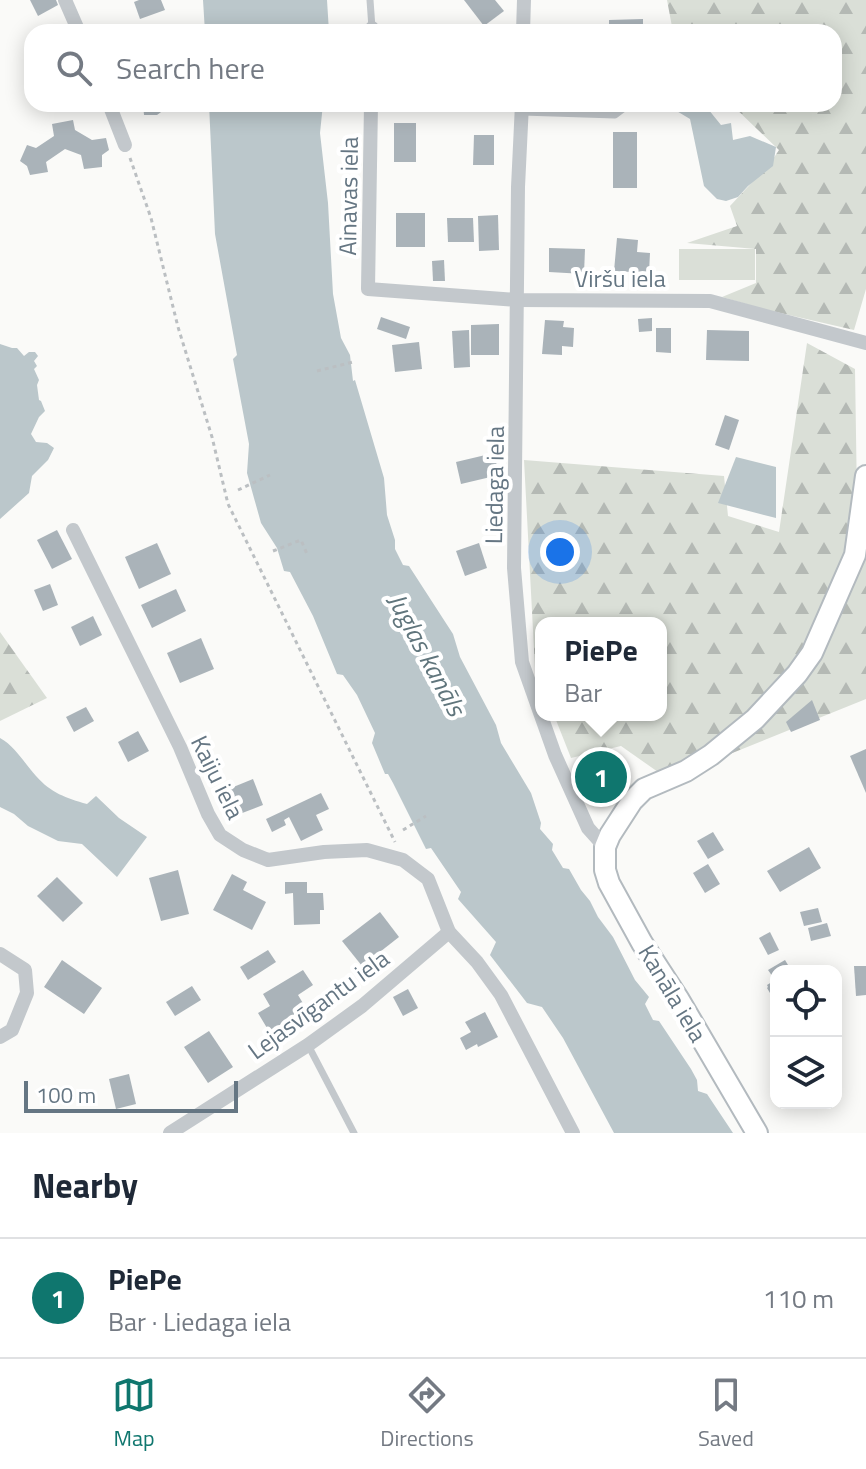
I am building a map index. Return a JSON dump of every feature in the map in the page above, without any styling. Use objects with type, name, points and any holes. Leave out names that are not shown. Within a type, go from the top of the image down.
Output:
[{"type":"street","points":[[65,0],[76,24]]},
{"type":"street","points":[[523,24],[524,0]]},
{"type":"street","points":[[112,112],[125,145]]},
{"type":"street","name":"Ainavas iela","points":[[368,289],[371,112]]},
{"type":"street","name":"Liedaga iela","points":[[522,112],[518,187],[514,568],[522,662],[535,699]]},
{"type":"street","name":"Viršu iela","points":[[368,289],[517,300],[710,301],[866,343]]},
{"type":"street","points":[[605,847],[632,801],[644,789],[686,771],[711,755],[755,719],[812,653],[861,553],[866,476]]},
{"type":"street","name":"Kaiju iela","points":[[73,530],[220,835],[243,850],[268,860],[367,850],[403,860],[428,879],[449,932]]},
{"type":"street","name":"Liedaga iela","points":[[543,721],[588,828],[605,847]]},
{"type":"street","name":"Kanāla iela","points":[[605,847],[605,870],[609,883],[757,1133]]},
{"type":"street","points":[[449,932],[477,962],[501,995],[573,1133]]},
{"type":"street","name":"Lejasvīgantu iela","points":[[170,1133],[308,1045],[362,1006],[449,932]]},
{"type":"street","points":[[0,954],[25,970],[27,993],[12,1030],[0,1037]]},
{"type":"lane","points":[[370,0],[372,24]]},
{"type":"lane","points":[[575,112],[615,115],[619,112]]},
{"type":"lane","points":[[308,1045],[354,1133]]},
{"type":"path","points":[[125,145],[151,218],[228,504],[403,860]]},
{"type":"path","points":[[317,371],[353,362]]},
{"type":"path","points":[[238,490],[270,475]]},
{"type":"path","points":[[273,551],[301,540],[307,554]]},
{"type":"path","points":[[403,830],[426,816]]},
{"type":"green space","points":[[667,0],[866,0],[866,289],[854,330],[722,297],[756,283],[756,249],[687,243],[737,226],[730,206],[779,150],[739,112],[842,112],[842,24],[672,24]]},
{"type":"green space","points":[[679,249],[755,249],[755,280],[679,280]]},
{"type":"green space","points":[[807,343],[855,369],[857,499],[866,528],[866,699],[668,779],[621,746],[571,758],[556,721],[667,721],[667,617],[535,617],[535,668],[524,460],[724,476],[728,516],[779,532]]},
{"type":"green space","points":[[0,632],[47,698],[0,721]]},
{"type":"water","points":[[203,0],[327,0],[328,24],[204,24]]},
{"type":"water","name":"Juglas kanāls","points":[[209,112],[322,112],[320,133],[333,294],[341,338],[350,355],[353,381],[384,478],[387,515],[395,549],[403,565],[409,566],[453,634],[460,657],[496,725],[501,743],[531,793],[541,823],[540,829],[553,844],[552,850],[563,868],[569,869],[613,937],[635,980],[649,997],[645,1004],[653,1020],[659,1021],[691,1069],[698,1091],[707,1094],[733,1133],[614,1133],[563,1038],[542,1007],[527,1003],[490,955],[496,942],[458,899],[461,892],[431,848],[426,849],[393,783],[385,774],[372,743],[375,733],[357,695],[343,675],[337,674],[313,616],[290,572],[284,571],[277,548],[261,523],[247,473],[249,444],[215,234]]},
{"type":"water","points":[[678,112],[710,112],[721,125],[731,123],[733,140],[750,136],[776,147],[773,166],[738,197],[726,201],[717,199],[704,186],[690,119]]},
{"type":"water","points":[[0,344],[17,348],[24,356],[35,352],[38,356],[34,369],[39,380],[39,400],[45,411],[31,434],[36,442],[47,443],[54,448],[48,460],[32,476],[29,493],[0,519]]},
{"type":"water","points":[[736,457],[776,467],[776,518],[718,503]]},
{"type":"water","points":[[0,738],[53,791],[87,804],[96,796],[119,818],[147,837],[117,877],[82,844],[58,841],[0,807]]},
{"type":"building","points":[[30,0],[56,0],[58,5],[38,16]]},
{"type":"building","points":[[161,0],[165,10],[140,19],[134,2]]},
{"type":"building","points":[[464,0],[495,0],[504,11],[482,24]]},
{"type":"building","points":[[643,19],[643,24],[609,24],[609,20]]},
{"type":"building","points":[[144,112],[161,112],[157,115],[144,115]]},
{"type":"building","points":[[73,120],[75,130],[92,140],[106,138],[109,150],[102,155],[102,167],[84,169],[81,155],[65,149],[46,162],[48,172],[30,175],[27,166],[20,161],[27,145],[36,148],[54,136],[52,124]]},
{"type":"building","points":[[394,123],[416,123],[416,162],[394,162]]},
{"type":"building","points":[[613,132],[637,132],[637,188],[613,188]]},
{"type":"building","points":[[474,135],[494,135],[494,165],[473,165]]},
{"type":"building","points":[[396,213],[425,213],[425,247],[396,247]]},
{"type":"building","points":[[498,215],[499,250],[479,251],[478,216]]},
{"type":"building","points":[[447,218],[473,218],[474,242],[448,242]]},
{"type":"building","points":[[617,238],[638,240],[637,252],[650,253],[649,273],[614,271]]},
{"type":"building","points":[[549,248],[585,249],[584,274],[549,272]]},
{"type":"building","points":[[444,260],[445,281],[433,281],[432,261]]},
{"type":"building","points":[[381,317],[410,327],[406,339],[377,329]]},
{"type":"building","points":[[652,318],[652,331],[639,332],[638,319]]},
{"type":"building","points":[[545,320],[564,321],[563,327],[574,328],[573,347],[562,346],[562,355],[542,354]]},
{"type":"building","points":[[499,324],[499,355],[471,355],[471,325]]},
{"type":"building","points":[[656,328],[671,328],[671,353],[656,352]]},
{"type":"building","points":[[469,330],[470,367],[454,368],[452,331]]},
{"type":"building","points":[[707,330],[749,331],[749,361],[706,360]]},
{"type":"building","points":[[419,342],[422,369],[395,372],[392,345]]},
{"type":"building","points":[[725,415],[739,420],[729,450],[715,445]]},
{"type":"building","points":[[494,453],[499,475],[461,484],[456,462]]},
{"type":"building","points":[[57,530],[72,559],[52,569],[37,540]]},
{"type":"building","points":[[157,543],[171,574],[139,589],[125,557]]},
{"type":"building","points":[[479,543],[487,568],[465,576],[456,551]]},
{"type":"building","points":[[50,584],[58,605],[43,611],[34,590]]},
{"type":"building","points":[[176,589],[186,611],[152,628],[141,605]]},
{"type":"building","points":[[93,616],[102,635],[80,646],[71,627]]},
{"type":"building","points":[[201,638],[214,669],[180,683],[167,653]]},
{"type":"building","points":[[812,700],[820,720],[791,732],[786,722]]},
{"type":"building","points":[[86,707],[94,721],[74,732],[66,717]]},
{"type":"building","points":[[138,731],[149,751],[128,762],[118,742]]},
{"type":"building","points":[[866,749],[866,793],[850,756]]},
{"type":"building","points":[[604,750],[615,776],[596,783],[586,757]]},
{"type":"building","points":[[253,779],[263,805],[237,815],[226,790]]},
{"type":"building","points":[[321,793],[329,809],[316,815],[323,830],[301,841],[289,817],[284,820],[286,825],[272,832],[266,819]]},
{"type":"building","points":[[713,832],[724,850],[708,859],[697,841]]},
{"type":"building","points":[[809,847],[821,868],[780,892],[767,871]]},
{"type":"building","points":[[708,864],[720,884],[705,893],[693,873]]},
{"type":"building","points":[[178,870],[189,914],[161,921],[149,878]]},
{"type":"building","points":[[232,874],[247,882],[243,890],[266,902],[252,930],[213,910]]},
{"type":"building","points":[[57,877],[83,903],[63,922],[37,896]]},
{"type":"building","points":[[285,882],[307,882],[307,893],[323,893],[324,910],[320,910],[320,924],[294,925],[293,893],[285,894]]},
{"type":"building","points":[[818,908],[822,922],[804,926],[800,912]]},
{"type":"building","points":[[380,912],[399,937],[362,966],[342,941]]},
{"type":"building","points":[[827,923],[831,936],[811,941],[808,928]]},
{"type":"building","points":[[770,932],[779,950],[768,955],[759,938]]},
{"type":"building","points":[[268,950],[276,962],[248,980],[240,967]]},
{"type":"building","points":[[62,960],[102,988],[84,1014],[44,987]]},
{"type":"building","points":[[854,966],[866,966],[866,995],[856,996]]},
{"type":"building","points":[[303,970],[313,985],[298,995],[304,1005],[299,1008],[306,1019],[270,1033],[258,1013],[270,1006],[263,994]]},
{"type":"building","points":[[192,986],[201,1000],[175,1016],[166,1002]]},
{"type":"building","points":[[408,989],[418,1008],[403,1016],[393,997]]},
{"type":"building","points":[[485,1012],[498,1037],[466,1050],[460,1038],[471,1032],[465,1022]]},
{"type":"building","points":[[209,1031],[233,1067],[208,1083],[184,1047]]},
{"type":"building","points":[[129,1074],[136,1104],[116,1109],[109,1079]]},
{"type":"place","name":"PiePe","points":[[601,777]]}]
